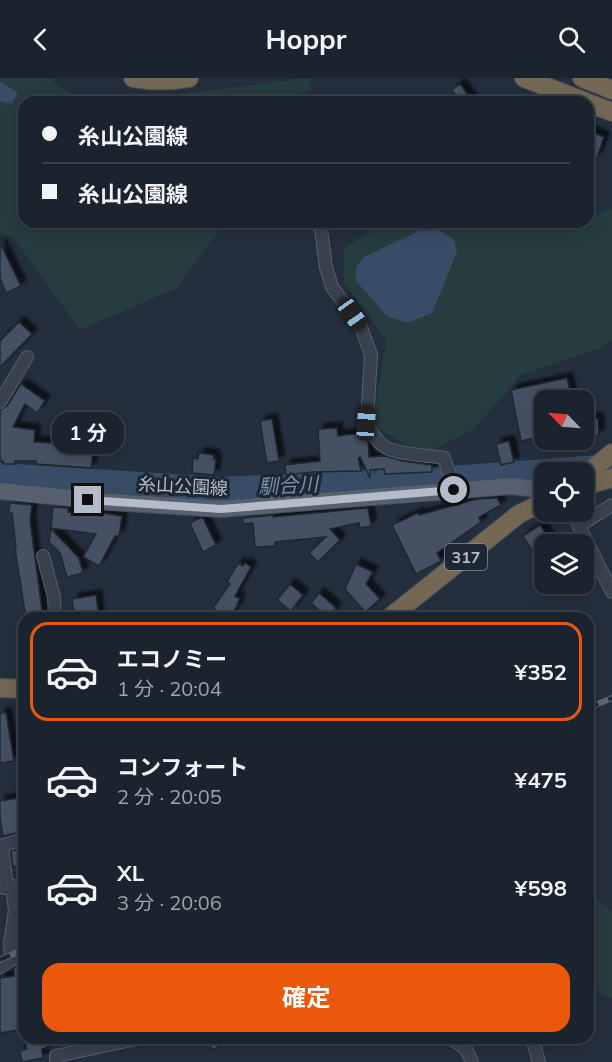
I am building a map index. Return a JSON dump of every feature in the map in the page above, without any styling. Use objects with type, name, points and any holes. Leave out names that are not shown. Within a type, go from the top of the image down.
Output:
[{"type":"highway","points":[[133,78],[146,81],[171,81],[189,78]]},
{"type":"highway","points":[[524,78],[571,96]]},
{"type":"highway","points":[[582,78],[612,90]]},
{"type":"highway","points":[[594,105],[612,112]]},
{"type":"highway","points":[[594,468],[612,453]]},
{"type":"highway","points":[[594,483],[612,478]]},
{"type":"highway","name":"317","points":[[397,612],[519,514],[534,507]]},
{"type":"highway","points":[[0,688],[18,689]]},
{"type":"main road","name":"糸山公園線","points":[[0,491],[110,502],[221,509],[512,486],[534,489]]},
{"type":"street","points":[[320,228],[332,286],[360,324],[371,355],[366,423],[384,447],[444,458],[454,490]]},
{"type":"street","points":[[0,402],[27,357]]},
{"type":"street","points":[[579,526],[612,505]]},
{"type":"street","points":[[577,522],[612,592]]},
{"type":"street","points":[[43,556],[54,597],[55,612]]},
{"type":"street","points":[[5,964],[15,911],[1,846],[18,841]]},
{"type":"street","points":[[56,1062],[56,1056],[112,1044]]},
{"type":"street","points":[[459,1044],[465,1049],[472,1062]]},
{"type":"street","points":[[534,1044],[539,1062]]},
{"type":"green space","points":[[0,78],[49,78],[72,96],[18,96],[18,228],[221,228],[177,288],[80,330],[12,236],[0,233],[0,101],[12,104],[18,93],[0,81]]},
{"type":"green space","points":[[309,78],[311,89],[294,96],[162,96]]},
{"type":"green space","points":[[612,208],[612,339],[603,347],[521,375],[474,429],[423,454],[372,425],[386,340],[344,283],[344,248],[375,228],[594,228],[594,215]]},
{"type":"green space","points":[[594,897],[612,911],[612,998],[602,994],[594,986]]},
{"type":"water","points":[[0,81],[18,93],[12,104],[0,101]]},
{"type":"water","points":[[438,230],[454,239],[457,252],[432,313],[407,323],[387,316],[356,281],[356,267],[364,257],[419,231]]},
{"type":"building","points":[[460,84],[469,96],[456,96],[452,90]]},
{"type":"building","points":[[594,133],[604,137],[597,158],[594,157]]},
{"type":"building","points":[[0,243],[21,286],[6,293],[0,278]]},
{"type":"building","points":[[19,322],[32,334],[0,367],[0,341]]},
{"type":"building","points":[[567,378],[570,390],[534,390],[534,438],[521,441],[511,390]]},
{"type":"building","points":[[21,384],[45,401],[37,413],[25,404],[13,427],[35,430],[34,442],[70,444],[70,441],[94,444],[91,468],[36,464],[36,461],[15,461],[15,464],[3,464],[3,461],[0,461],[0,410],[7,406]]},
{"type":"building","points":[[594,418],[598,418],[599,435],[594,435]]},
{"type":"building","points":[[272,419],[279,461],[267,463],[260,421]]},
{"type":"building","points":[[337,428],[338,436],[363,433],[368,441],[369,457],[385,456],[432,465],[432,472],[385,474],[384,469],[370,470],[370,478],[360,457],[358,458],[361,471],[286,475],[285,465],[320,461],[318,429]]},
{"type":"building","points":[[509,441],[514,462],[501,465],[496,444]]},
{"type":"building","points":[[199,453],[214,455],[213,459],[216,459],[214,475],[192,473],[193,458],[198,459]]},
{"type":"building","points":[[497,498],[501,505],[479,517],[481,522],[437,553],[441,561],[416,574],[392,525],[418,513],[419,515],[477,499]]},
{"type":"building","points":[[10,503],[32,505],[30,520],[42,612],[25,612],[12,513],[9,513]]},
{"type":"building","points":[[53,507],[68,508],[68,512],[122,516],[119,536],[115,536],[99,566],[83,557],[96,534],[51,528]]},
{"type":"building","points":[[368,508],[371,526],[360,528],[359,523],[330,529],[340,540],[318,562],[309,553],[326,537],[275,542],[275,546],[255,547],[253,523],[243,524],[243,518]]},
{"type":"building","points":[[203,518],[216,545],[203,552],[190,523]]},
{"type":"building","points":[[540,525],[546,534],[534,534],[534,553],[523,536]]},
{"type":"building","points":[[51,529],[79,558],[83,573],[67,577],[60,553],[49,542]]},
{"type":"building","points":[[238,563],[243,566],[245,563],[251,567],[235,596],[240,599],[238,605],[233,612],[218,612],[213,608],[230,584],[227,582]]},
{"type":"building","points":[[356,564],[373,572],[366,584],[380,599],[365,612],[345,589]]},
{"type":"building","points":[[290,584],[303,595],[291,611],[277,600]]},
{"type":"building","points":[[319,593],[336,608],[333,612],[323,610],[321,612],[311,603]]},
{"type":"building","points":[[96,595],[98,612],[74,612],[72,599]]},
{"type":"building","points":[[0,713],[6,713],[14,761],[0,763]]},
{"type":"building","points":[[18,798],[18,832],[3,836],[0,801]]},
{"type":"building","points":[[18,849],[18,866],[13,867],[11,851]]},
{"type":"building","points":[[18,965],[18,1030],[0,1033],[0,978],[14,976],[14,968]]},
{"type":"building","points":[[26,1044],[46,1044],[47,1048],[42,1049],[43,1058],[22,1062],[20,1051],[27,1049]]},
{"type":"building","points":[[210,1044],[225,1044],[212,1050]]},
{"type":"waterway","name":"馴合川","points":[[0,475],[219,489],[438,479],[612,466]]},
{"type":"railway","points":[[594,706],[612,698]]},
{"type":"railway","points":[[0,960],[18,952]]},
{"type":"route","points":[[88,500],[221,509],[454,490]]}]
